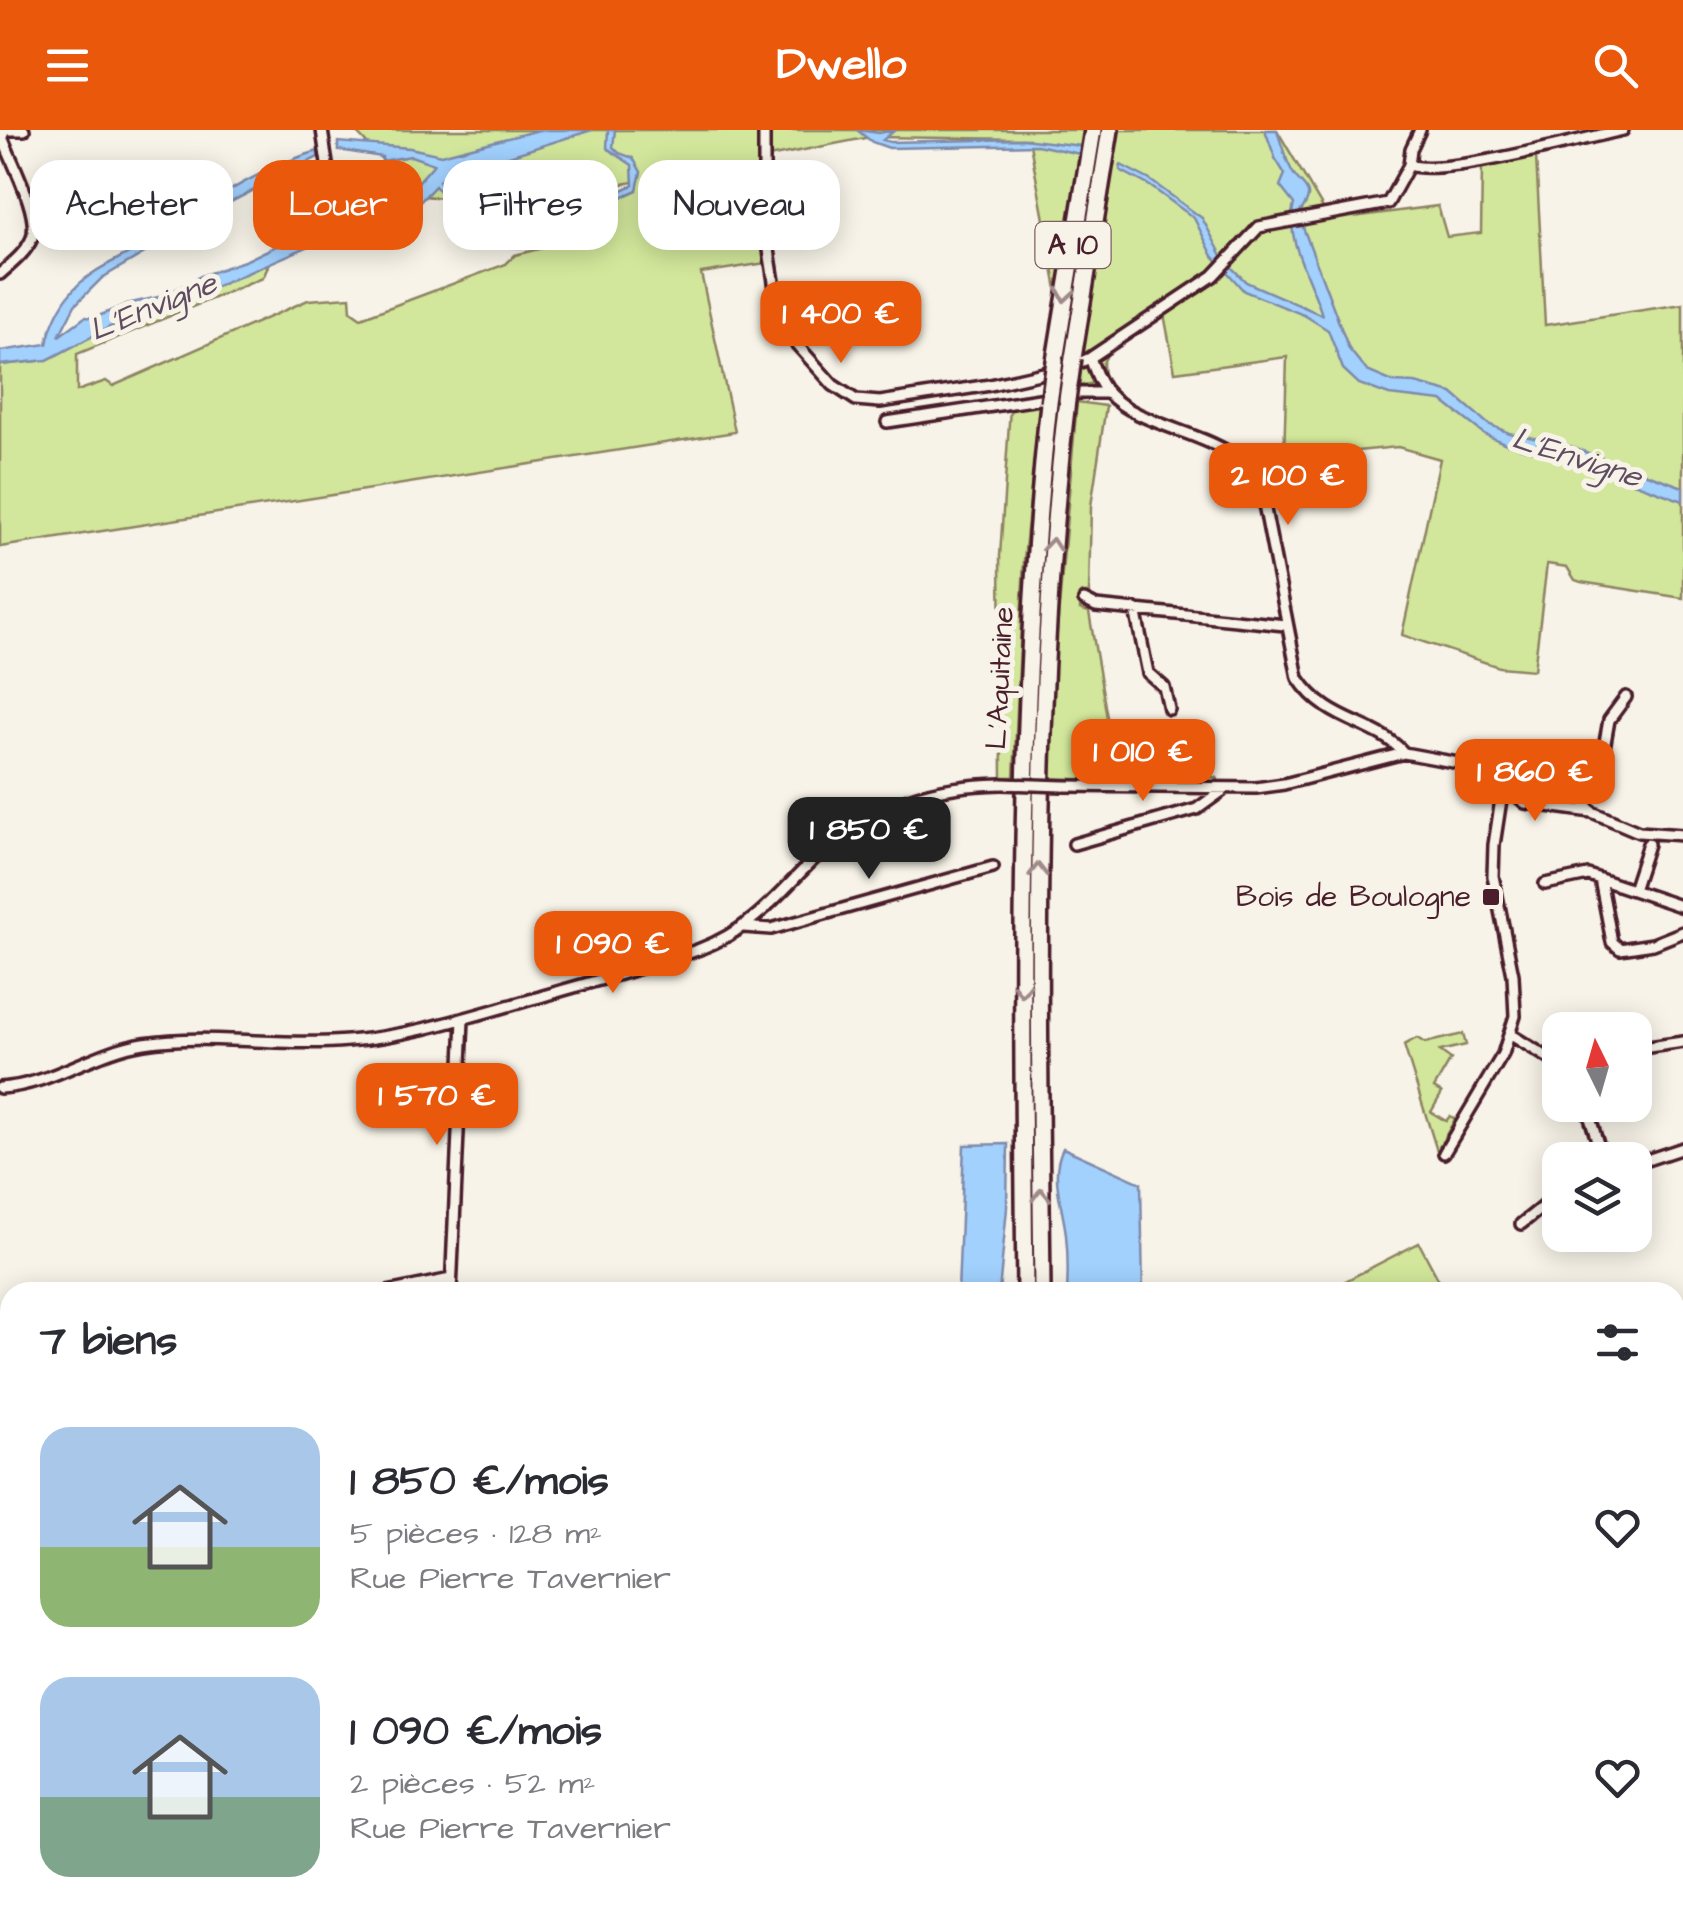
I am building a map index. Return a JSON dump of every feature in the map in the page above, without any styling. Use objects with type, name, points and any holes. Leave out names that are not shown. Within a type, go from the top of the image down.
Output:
[{"type":"highway","name":"L'Aquitaine","points":[[1025,1282],[1024,773],[1030,612],[1049,403],[1094,130]]},
{"type":"highway","name":"L'Aquitaine","points":[[1042,1282],[1040,755],[1052,546],[1072,358],[1110,130]]},
{"type":"street","points":[[0,274],[26,247],[34,226],[3,140],[3,130],[24,130]]},
{"type":"street","points":[[322,130],[326,160]]},
{"type":"street","points":[[764,130],[764,218],[780,320],[810,360],[843,394],[856,400],[880,402],[990,385],[1069,367],[1090,358],[1220,270],[1260,227],[1383,206],[1392,198],[1409,166],[1411,149],[1420,130]]},
{"type":"street","points":[[1409,166],[1425,169],[1458,165],[1624,130]]},
{"type":"street","points":[[1090,358],[1108,393],[1134,411],[1220,449],[1252,469],[1262,494],[1298,678],[1316,700],[1349,722],[1388,739],[1404,753]]},
{"type":"street","points":[[887,422],[1079,392],[1108,393]]},
{"type":"street","points":[[1084,600],[1096,606],[1285,625]]},
{"type":"street","points":[[1135,610],[1148,673],[1166,690],[1169,709]]},
{"type":"street","points":[[1573,809],[1599,776],[1609,720],[1626,696]]},
{"type":"street","points":[[0,1088],[42,1081],[140,1044],[178,1040],[342,1042],[382,1038],[463,1019],[690,953],[744,927],[786,892],[827,847],[882,808],[949,787],[1002,784],[1224,789],[1284,784],[1404,753],[1567,783],[1592,812]]},
{"type":"street","points":[[1488,770],[1525,803],[1592,812],[1639,832],[1683,835]]},
{"type":"street","points":[[1444,1153],[1511,1036],[1515,1016],[1514,975],[1493,876],[1494,844],[1505,785],[1512,774]]},
{"type":"street","points":[[1074,844],[1197,809],[1224,789]]},
{"type":"street","points":[[1633,890],[1648,844]]},
{"type":"street","points":[[744,927],[771,930],[993,867]]},
{"type":"street","points":[[1545,884],[1588,875],[1683,907]]},
{"type":"street","points":[[1600,879],[1612,942],[1620,949],[1653,944],[1683,932]]},
{"type":"street","points":[[436,1282],[451,1279],[463,1019]]},
{"type":"street","points":[[1511,1036],[1542,1054]]},
{"type":"street","points":[[1652,1046],[1683,1042]]},
{"type":"street","points":[[1652,1158],[1683,1148]]},
{"type":"street","points":[[1521,1224],[1542,1208]]},
{"type":"green space","points":[[354,130],[1277,130],[1330,220],[1438,206],[1447,237],[1481,233],[1482,166],[1536,156],[1545,325],[1683,304],[1683,598],[1581,582],[1575,580],[1567,567],[1547,564],[1534,670],[1499,667],[1402,635],[1440,459],[1398,447],[1284,458],[1287,357],[1175,372],[1164,314],[1110,349],[1103,363],[1104,382],[1075,386],[1029,139],[870,137],[758,160],[638,160],[638,181],[618,185],[618,160],[443,160],[443,198],[423,196],[423,160],[383,160]]},
{"type":"green space","points":[[638,181],[638,250],[764,250],[766,263],[701,273],[735,432],[0,547],[0,365],[47,360],[112,326],[269,264],[263,278],[77,354],[77,391],[106,381],[113,386],[308,300],[350,297],[351,311],[361,318],[506,264],[515,255],[535,250],[618,250],[618,198],[636,190]]},
{"type":"green space","points":[[1077,402],[1106,406],[1091,506],[1089,593],[1081,593],[1080,609],[1089,612],[1114,759],[1202,767],[1203,775],[1217,778],[1217,784],[1049,778],[1055,653]]},
{"type":"green space","points":[[1040,404],[1024,559],[1014,777],[1002,777],[1000,556],[1010,408]]},
{"type":"green space","points":[[1516,782],[1563,787],[1574,801],[1532,798],[1518,789]]},
{"type":"green space","points":[[1463,1034],[1466,1045],[1440,1051],[1451,1059],[1434,1088],[1442,1093],[1431,1112],[1446,1121],[1450,1116],[1455,1119],[1437,1151],[1404,1045],[1417,1038],[1425,1043]]},
{"type":"green space","points":[[1419,1243],[1440,1282],[1343,1282]]},
{"type":"water","points":[[539,130],[592,130],[496,160],[443,160],[443,178],[439,181],[443,195],[435,186],[423,199],[423,176],[434,164],[411,156],[382,160],[338,150],[338,142],[410,148],[441,155]]},
{"type":"water","points":[[608,130],[615,130],[613,147],[633,158],[638,167],[637,190],[618,199],[618,192],[633,185],[632,165],[607,148]]},
{"type":"water","points":[[857,130],[895,130],[883,140],[890,142],[1023,139],[1082,146],[1080,154],[1037,145],[889,148],[872,142]]},
{"type":"water","name":"L'Envigne","points":[[1265,130],[1277,130],[1295,176],[1306,188],[1308,198],[1300,212],[1301,222],[1349,349],[1367,371],[1393,382],[1415,383],[1452,393],[1488,424],[1509,433],[1563,444],[1683,487],[1683,501],[1584,465],[1504,443],[1484,434],[1442,401],[1389,395],[1359,384],[1343,369],[1328,330],[1304,315],[1244,291],[1213,256],[1194,218],[1120,170],[1121,165],[1150,180],[1202,218],[1225,261],[1246,282],[1322,315],[1296,246],[1294,204],[1280,186],[1285,174]]},
{"type":"water","points":[[318,151],[318,157],[312,160],[292,160]]},
{"type":"water","points":[[253,179],[253,191],[233,201],[233,189]]},
{"type":"water","name":"L'Envigne","points":[[134,250],[150,250],[102,278],[75,305],[59,336],[85,317],[94,318],[127,304],[163,296],[201,276],[268,250],[300,250],[162,310],[112,326],[47,360],[0,365],[0,351],[47,344],[53,322],[74,289]]},
{"type":"water","points":[[1008,1144],[1000,1282],[958,1282],[964,1145]]},
{"type":"water","points":[[1063,1148],[1141,1183],[1143,1282],[1067,1282],[1067,1242],[1057,1180]]},
{"type":"place","name":"Bois de Boulogne","points":[[1491,897]]}]
